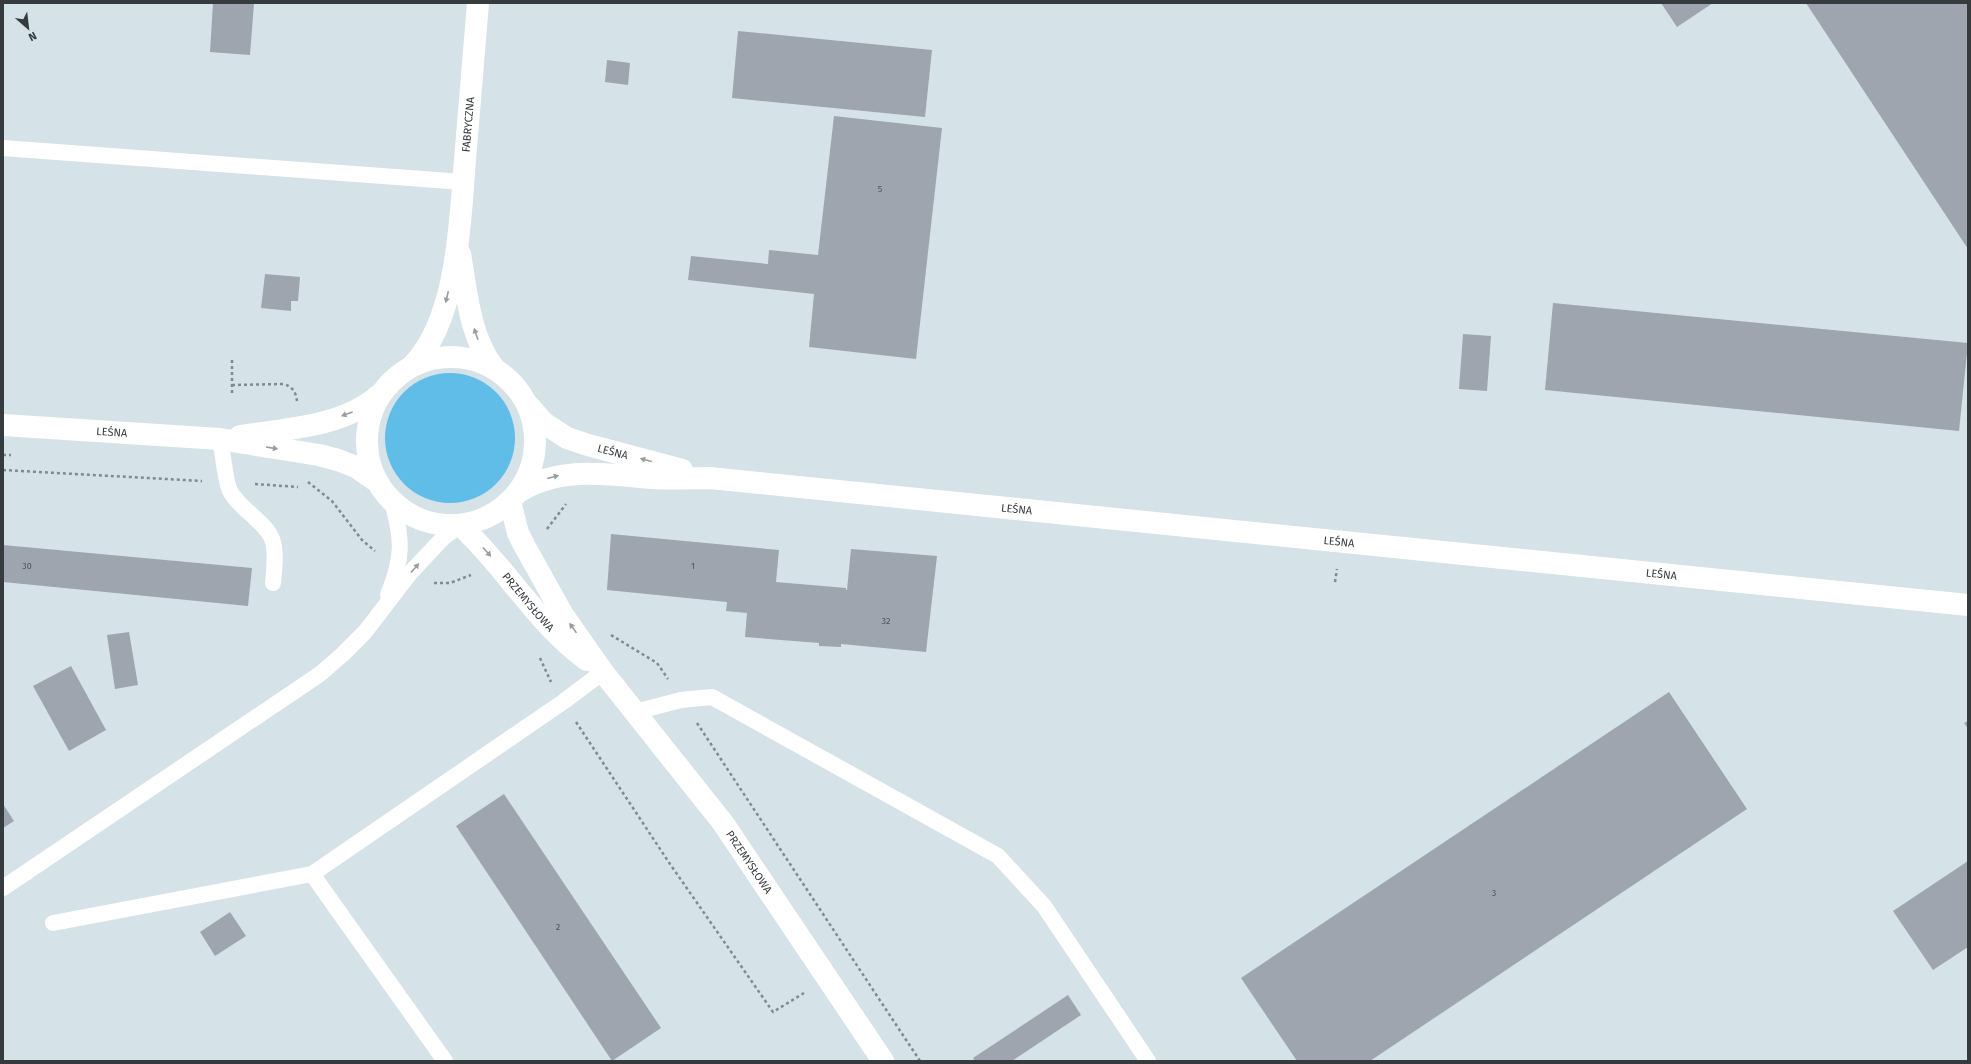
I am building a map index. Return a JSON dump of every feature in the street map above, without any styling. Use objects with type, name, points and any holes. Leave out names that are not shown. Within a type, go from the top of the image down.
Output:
[{"type":"street","name":"FABRYCZNA","points":[[413,365],[423,355],[430,343],[446,302],[458,245],[478,3]]},
{"type":"street","name":"FABRYCZNA","points":[[458,245],[473,325],[486,358],[494,368]]},
{"type":"street","points":[[376,481],[368,460],[366,437],[370,415],[380,394],[395,378],[413,365],[433,358],[454,356],[475,360],[494,368],[507,378],[518,390],[527,404],[533,422],[535,440],[533,459],[527,477],[514,497]]},
{"type":"street","name":"LEŚNA","points":[[220,439],[287,429],[331,420],[351,413],[367,405],[380,394]]},
{"type":"street","name":"LEŚNA","points":[[527,404],[544,423],[567,438],[710,478]]},
{"type":"street","name":"LEŚNA","points":[[3,425],[220,439],[319,455],[356,467],[376,481],[392,502],[412,516],[435,524],[460,525],[487,517],[528,486],[552,477],[584,473],[665,478],[710,478],[1968,605]]},
{"type":"street","name":"PRZEMYSŁOWA","points":[[514,497],[518,532],[538,573],[563,615],[603,672],[723,823],[883,1061]]},
{"type":"street","name":"PRZEMYSŁOWA","points":[[460,525],[496,561],[523,598],[553,632],[572,650],[603,672]]},
{"type":"lane","points":[[3,148],[463,182]]},
{"type":"lane","points":[[220,439],[227,482],[233,496],[266,530],[272,539],[274,548],[273,583]]},
{"type":"lane","points":[[382,609],[394,579],[400,553],[398,525],[392,502]]},
{"type":"lane","points":[[3,888],[320,674],[366,632],[382,609],[427,554],[443,538],[460,525]]},
{"type":"lane","points":[[53,923],[312,874],[563,702],[603,672]]},
{"type":"lane","points":[[634,712],[681,700],[712,697],[998,856],[1044,906],[1148,1061]]},
{"type":"lane","points":[[312,874],[445,1061]]},
{"type":"path","points":[[232,360],[232,396]]},
{"type":"path","points":[[232,385],[283,384],[289,386],[296,394],[298,404]]},
{"type":"path","points":[[3,470],[298,487]]},
{"type":"path","points":[[304,478],[332,501],[362,540],[379,553]]},
{"type":"path","points":[[431,582],[450,583],[478,572]]},
{"type":"path","points":[[538,655],[552,686],[670,864],[772,1012],[827,978]]},
{"type":"shaded area","points":[[450,373],[475,378],[496,392],[510,413],[515,438],[510,463],[496,484],[475,498],[450,503],[425,498],[404,484],[390,463],[385,438],[390,413],[404,392],[425,378]]},
{"type":"building","points":[[213,3],[254,3],[250,55],[210,52]]},
{"type":"building","points":[[1661,3],[1713,3],[1677,27]]},
{"type":"building","points":[[1806,3],[1968,3],[1968,249]]},
{"type":"building","points":[[738,31],[932,50],[925,117],[732,98]]},
{"type":"building","points":[[607,60],[630,63],[628,85],[605,82]]},
{"type":"building","points":[[834,116],[942,128],[916,359],[809,347],[814,294],[688,280],[691,256],[768,264],[769,250],[818,255]]},
{"type":"building","points":[[265,274],[300,277],[298,301],[291,301],[291,311],[261,308]]},
{"type":"building","points":[[1553,303],[1968,343],[1959,431],[1545,390]]},
{"type":"building","points":[[1463,334],[1491,336],[1487,391],[1459,389]]},
{"type":"building","points":[[611,534],[779,550],[776,582],[846,588],[846,590],[851,549],[937,556],[926,652],[841,644],[841,647],[819,646],[819,643],[745,637],[747,613],[726,611],[727,602],[607,590]]},
{"type":"building","points":[[3,545],[252,568],[248,606],[3,582]]},
{"type":"building","points":[[129,632],[138,685],[115,689],[107,635]]},
{"type":"building","points":[[71,666],[106,730],[69,751],[33,686]]},
{"type":"building","points":[[1669,692],[1747,809],[1370,1061],[1297,1061],[1241,978]]},
{"type":"building","points":[[1968,721],[1968,729],[1964,723]]},
{"type":"building","points":[[504,794],[661,1028],[612,1061],[456,826]]},
{"type":"building","points":[[3,804],[14,821],[3,828]]},
{"type":"building","points":[[1968,861],[1968,947],[1933,970],[1893,911]]},
{"type":"building","points":[[230,912],[246,936],[215,956],[200,932]]},
{"type":"building","points":[[1068,995],[1081,1015],[1012,1061],[975,1061],[973,1058]]}]
